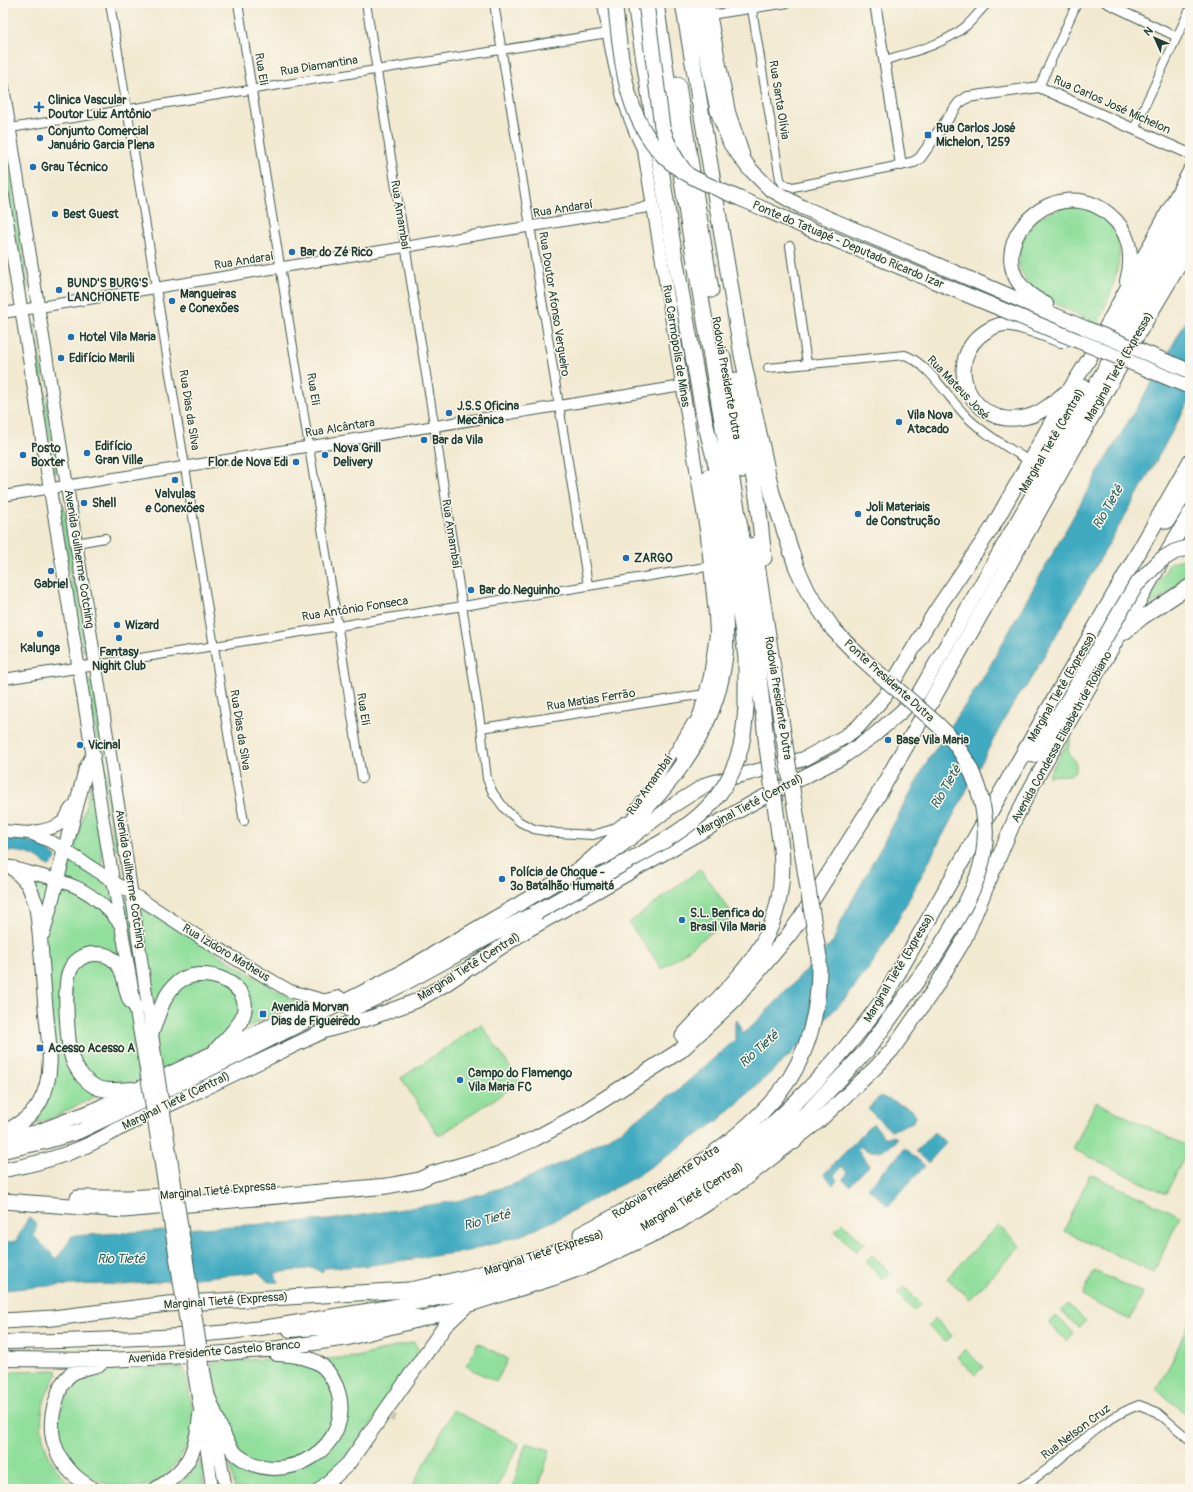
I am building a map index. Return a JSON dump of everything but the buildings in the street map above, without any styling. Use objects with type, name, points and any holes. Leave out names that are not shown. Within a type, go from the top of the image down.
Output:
[{"type":"highway","name":"Ponte do Tatuapé - Deputado Ricardo Izar","points":[[615,3],[623,73],[633,108],[641,126],[652,142],[664,156],[685,172],[699,181],[797,224],[1190,387]]},
{"type":"highway","points":[[237,1056],[377,998],[422,975],[488,936],[533,914],[683,830],[699,817],[718,795],[737,759],[743,733],[746,707],[746,658],[743,634],[720,481],[706,422],[674,252],[635,3]]},
{"type":"highway","points":[[646,3],[662,127],[666,143],[674,158],[685,172]]},
{"type":"highway","name":"Rodovia Presidente Dutra","points":[[656,3],[688,220],[744,548],[767,747],[781,848],[781,891],[774,920],[765,941],[755,957],[726,992],[675,1044],[659,1064]]},
{"type":"highway","name":"Rodovia Presidente Dutra","points":[[536,1258],[546,1250],[608,1221],[695,1166],[719,1149],[752,1120],[774,1098],[790,1078],[803,1052],[814,1024],[820,982],[819,956],[771,650],[699,220],[665,3]]},
{"type":"highway","name":"Rodovia Presidente Dutra","points":[[682,3],[714,198],[742,355],[772,493],[791,553],[808,592],[833,629]]},
{"type":"highway","points":[[697,3],[718,111],[731,144],[749,168]]},
{"type":"highway","points":[[709,165],[710,205],[758,503],[771,619],[771,650]]},
{"type":"highway","name":"Ponte do Tatuapé - Deputado Ricardo Izar","points":[[749,168],[770,189],[802,207],[1081,327],[1190,371]]},
{"type":"highway","points":[[3,1151],[44,1142],[78,1132],[237,1056],[366,992],[584,866],[610,854],[672,806],[707,784],[804,759],[846,736],[858,727],[885,696],[914,646],[1003,509],[1070,389],[1089,359],[1190,171]]},
{"type":"highway","name":"Marginal Tietê (Central)","points":[[916,690],[931,657],[1011,513],[1097,364],[1190,194]]},
{"type":"highway","points":[[1081,327],[1072,316],[1036,299],[1024,290],[1016,277],[1012,265],[1011,254],[1014,240],[1028,219],[1041,210],[1069,200],[1080,200],[1095,206],[1115,220],[1124,233],[1129,246],[1129,272],[1123,296]]},
{"type":"highway","name":"Marginal Tietê (Central)","points":[[3,1170],[29,1166],[82,1149],[116,1130],[324,1031],[370,1018],[416,1001],[537,924],[756,801],[841,758],[868,740],[901,712],[916,690],[1128,329],[1190,220]]},
{"type":"highway","name":"Marginal Tietê (Expressa)","points":[[3,1202],[124,1210],[387,1186],[419,1180],[432,1174],[470,1164],[534,1139],[581,1114],[681,1050],[736,999],[801,918],[877,797],[1008,568],[1130,347],[1190,246]]},
{"type":"highway","points":[[1070,389],[1039,412],[1027,417],[1001,418],[989,413],[977,404],[969,393],[964,381],[963,369],[966,356],[973,342],[983,333],[995,326],[1011,324],[1060,340],[1073,339]]},
{"type":"highway","points":[[584,866],[633,824],[683,764],[705,727],[719,686],[725,654],[722,569],[703,440],[706,422]]},
{"type":"highway","name":"Marginal Tietê (Expressa)","points":[[3,1321],[53,1318],[168,1304],[409,1290],[477,1275],[594,1239],[635,1220],[685,1191],[732,1158],[780,1119],[827,1072],[860,1032],[895,980],[1190,462]]},
{"type":"highway","points":[[1122,581],[1160,533],[1190,485]]},
{"type":"highway","points":[[914,646],[922,641],[1011,513]]},
{"type":"highway","name":"Avenida Condessa Elisabeth de Robiano","points":[[468,1304],[557,1277],[587,1266],[667,1228],[712,1202],[794,1142],[836,1106],[876,1068],[892,1050],[933,991],[964,940],[1024,801],[1190,513]]},
{"type":"highway","points":[[1003,792],[1016,782],[1060,714],[1136,585],[1160,560],[1174,552],[1190,547]]},
{"type":"highway","points":[[1116,640],[1143,617],[1190,586]]},
{"type":"highway","name":"Ponte Presidente Dutra","points":[[767,1147],[804,1115],[855,1064],[911,990],[934,957],[969,897],[979,872],[987,835],[981,796],[970,766],[956,744],[940,726],[862,659],[833,629]]},
{"type":"highway","points":[[41,941],[76,804],[86,769],[93,756]]},
{"type":"highway","points":[[3,1133],[21,1123],[39,1104],[45,1092],[50,1048],[41,941],[34,896],[28,884],[8,867]]},
{"type":"highway","points":[[324,1031],[427,984],[533,914]]},
{"type":"highway","points":[[137,1008],[129,999],[126,980],[121,970],[109,957],[101,954],[90,954],[75,962],[69,970],[66,983],[66,992],[69,1043],[74,1062],[88,1082],[99,1088],[109,1090],[137,1089]]},
{"type":"highway","points":[[152,1032],[164,1001],[178,982],[192,976],[211,975],[220,978],[230,983],[240,991],[244,1001],[244,1008],[242,1018],[209,1056]]},
{"type":"highway","points":[[767,1147],[780,1128],[850,1056],[892,997],[895,980]]},
{"type":"highway","points":[[794,1142],[800,1130],[858,1073],[893,1029],[908,1006],[911,990]]},
{"type":"highway","points":[[3,1139],[37,1132],[92,1111],[270,1026],[326,1002],[366,992]]},
{"type":"highway","points":[[3,1161],[50,1150],[116,1130]]},
{"type":"highway","name":"Marginal Tietê (Central)","points":[[3,1342],[163,1337],[278,1326],[432,1300],[517,1279],[570,1262],[615,1243],[674,1211],[726,1178],[767,1147]]},
{"type":"highway","name":"Marginal Tietê Expressa","points":[[3,1192],[76,1198],[128,1198],[432,1174]]},
{"type":"highway","points":[[321,1489],[348,1464],[445,1326],[468,1304]]},
{"type":"highway","name":"Avenida Presidente Castelo Branco","points":[[9,1359],[107,1360],[265,1350],[348,1338],[430,1317],[468,1304]]},
{"type":"highway","points":[[278,1326],[292,1331],[353,1325],[408,1314],[430,1317]]},
{"type":"highway","points":[[208,1397],[229,1444],[244,1462],[259,1470],[271,1473],[288,1472],[302,1468],[313,1462],[325,1452],[332,1442],[340,1419],[341,1406],[338,1390],[333,1378],[327,1370],[314,1361],[293,1356],[273,1354],[265,1350]]},
{"type":"highway","points":[[93,1489],[76,1477],[58,1455],[51,1427],[52,1415],[55,1402],[64,1380],[75,1372],[102,1364],[107,1360]]},
{"type":"highway","points":[[156,1489],[176,1475],[187,1462],[194,1450],[200,1416]]},
{"type":"main road","name":"Rua Carmópolis de Minas","points":[[604,3],[608,33],[619,86],[644,151],[712,566],[716,634],[714,656],[705,694]]},
{"type":"main road","points":[[709,9],[729,112],[749,168]]},
{"type":"main road","name":"Avenida Guilherme Cotching","points":[[3,87],[132,894],[152,1032],[150,1056]]},
{"type":"main road","name":"Avenida Guilherme Cotching","points":[[3,196],[114,883],[137,1008],[150,1056]]},
{"type":"main road","name":"Rua Amambaí","points":[[648,807],[676,763],[698,720],[705,694]]},
{"type":"main road","points":[[3,831],[30,833],[50,828],[62,823],[66,819],[70,808],[76,804]]},
{"type":"main road","name":"Rua Izidoro Matheus","points":[[30,833],[42,837],[64,850],[199,937],[280,986],[290,991],[326,1002]]},
{"type":"main road","points":[[8,867],[77,886],[96,898],[122,927]]},
{"type":"main road","points":[[150,1056],[199,1372],[200,1416],[212,1489]]},
{"type":"main road","points":[[3,1368],[9,1359]]},
{"type":"main road","points":[[199,1372],[208,1397],[226,1489]]},
{"type":"street","name":"Rua Dias da Silva","points":[[110,3],[214,646],[244,821]]},
{"type":"street","name":"Rua Eli","points":[[238,3],[282,268],[362,778]]},
{"type":"street","name":"Rua Amambaí","points":[[366,3],[434,426],[481,728],[487,779],[493,793],[505,809],[520,822],[534,829],[582,836],[604,833],[626,820],[658,778],[688,726],[698,720]]},
{"type":"street","name":"Rua Doutor Afonso Vergueiro","points":[[494,3],[588,585]]},
{"type":"street","points":[[709,9],[752,9],[788,3]]},
{"type":"street","points":[[875,3],[901,166]]},
{"type":"street","points":[[885,60],[914,52],[940,42],[966,25],[988,3]]},
{"type":"street","points":[[1039,87],[1077,3]]},
{"type":"street","points":[[1106,3],[1177,37]]},
{"type":"street","name":"Rua Santa Olívia","points":[[752,9],[780,179],[783,184],[793,187]]},
{"type":"street","points":[[1134,129],[1190,9]]},
{"type":"street","name":"Rua Diamantina","points":[[10,128],[608,33]]},
{"type":"street","name":"Rua Carlos José Michelon","points":[[793,187],[901,166],[914,162],[920,158],[959,103],[968,97],[1039,87],[1190,154]]},
{"type":"street","name":"Rua Andaraí","points":[[3,313],[654,206]]},
{"type":"street","points":[[790,246],[807,364]]},
{"type":"street","name":"Rua Mateus José","points":[[768,368],[896,354],[905,355],[912,358],[980,429],[1029,461]]},
{"type":"street","name":"Rua Alcântara","points":[[3,496],[682,386]]},
{"type":"street","points":[[76,543],[105,537]]},
{"type":"street","name":"Rua Antônio Fonseca","points":[[3,679],[712,566]]},
{"type":"street","name":"Rua Matias Ferrão","points":[[481,728],[705,694]]},
{"type":"street","name":"Rua Nelson Cruz","points":[[1017,1489],[1038,1476],[1106,1421],[1126,1410],[1140,1405],[1157,1412],[1190,1440]]},
{"type":"green space","points":[[3,128],[28,288],[24,288],[10,208],[5,168]]},
{"type":"green space","points":[[1063,207],[1085,208],[1095,212],[1112,226],[1118,238],[1118,268],[1098,325],[1035,293],[1019,267],[1020,243],[1037,218]]},
{"type":"green space","points":[[30,324],[34,324],[58,472],[54,473]]},
{"type":"green space","points":[[64,505],[87,650],[83,651],[59,506]]},
{"type":"green space","points":[[1190,556],[1190,581],[1144,608],[1170,563]]},
{"type":"green space","points":[[92,680],[119,849],[115,850],[87,681]]},
{"type":"green space","points":[[1071,736],[1068,751],[1076,764],[1076,770],[1070,775],[1048,776]]},
{"type":"green space","points":[[92,781],[101,846],[104,885],[285,995],[295,1000],[310,1001],[276,1013],[163,1069],[94,1097],[50,1119],[30,1125],[3,1130],[27,1114],[49,1085],[32,879],[64,889]]},
{"type":"green space","name":"S.L. Benfica do Brasil Vila Maria","points":[[700,869],[734,916],[662,969],[629,923]]},
{"type":"green space","name":"Campo do Flamengo Vila Maria FC","points":[[481,1024],[520,1082],[439,1136],[401,1078]]},
{"type":"green space","points":[[1096,1102],[1189,1147],[1166,1194],[1073,1149]]},
{"type":"green space","points":[[1090,1174],[1180,1216],[1154,1272],[1064,1231]]},
{"type":"green space","points":[[843,1223],[864,1243],[856,1252],[835,1231]]},
{"type":"green space","points":[[998,1225],[1020,1246],[970,1299],[947,1278]]},
{"type":"green space","points":[[873,1255],[890,1273],[883,1280],[866,1262]]},
{"type":"green space","points":[[1094,1271],[1143,1293],[1130,1320],[1082,1296]]},
{"type":"green space","points":[[904,1287],[921,1304],[914,1311],[897,1293]]},
{"type":"green space","points":[[1068,1304],[1086,1321],[1079,1328],[1061,1311]]},
{"type":"green space","points":[[1056,1316],[1074,1333],[1067,1341],[1049,1324]]},
{"type":"green space","points":[[935,1318],[952,1336],[945,1342],[928,1325]]},
{"type":"green space","points":[[1190,1320],[1190,1417],[1156,1389],[1172,1361]]},
{"type":"green space","points":[[414,1342],[421,1354],[369,1427],[337,1466],[323,1479],[311,1487],[304,1489],[235,1489],[211,1363],[263,1359],[286,1360],[317,1366],[325,1359],[357,1357]]},
{"type":"green space","points":[[478,1343],[508,1359],[496,1382],[466,1366]]},
{"type":"green space","points":[[965,1349],[983,1367],[975,1375],[957,1357]]},
{"type":"green space","points":[[109,1368],[184,1368],[194,1424],[191,1438],[176,1464],[169,1472],[161,1479],[146,1486],[117,1486],[101,1482],[87,1475],[74,1465],[65,1453],[59,1440],[58,1424],[65,1399],[80,1382],[87,1377]]},
{"type":"green space","points":[[56,1370],[58,1374],[49,1389],[44,1404],[41,1420],[42,1435],[54,1464],[63,1477],[75,1489],[3,1489],[4,1380],[15,1371]]},
{"type":"green space","points":[[453,1410],[519,1444],[496,1489],[411,1489]]},
{"type":"green space","points":[[526,1443],[550,1450],[538,1489],[527,1489],[513,1485]]},
{"type":"green space","points":[[201,1460],[204,1489],[174,1489],[196,1468]]},
{"type":"water","name":"Rio Tietê","points":[[1190,314],[1190,399],[1140,490],[1026,687],[1020,692],[1005,718],[892,931],[872,964],[848,996],[790,1055],[719,1120],[637,1176],[553,1221],[525,1234],[468,1251],[364,1266],[324,1268],[322,1273],[314,1268],[275,1273],[278,1282],[269,1282],[258,1272],[123,1285],[99,1284],[48,1286],[3,1290],[3,1243],[16,1241],[28,1218],[37,1223],[34,1236],[57,1259],[72,1236],[329,1220],[457,1201],[517,1183],[568,1160],[620,1131],[679,1089],[735,1040],[735,1022],[737,1020],[743,1034],[775,1003],[834,940],[839,925],[927,762],[983,678],[1101,467],[1148,389]]},
{"type":"water","points":[[3,838],[25,840],[37,844],[56,857],[55,860],[48,866],[32,855],[3,851]]},
{"type":"water","points":[[880,1096],[913,1110],[915,1116],[913,1122],[891,1131],[868,1109]]},
{"type":"water","points":[[872,1124],[874,1124],[882,1134],[882,1137],[889,1137],[893,1135],[897,1138],[888,1148],[880,1151],[866,1150],[858,1146],[857,1148],[869,1166],[850,1185],[843,1180],[847,1173],[843,1167],[841,1167],[834,1175],[837,1181],[833,1185],[824,1174]]},
{"type":"water","points":[[934,1132],[946,1143],[928,1163],[916,1151]]},
{"type":"water","points":[[905,1148],[925,1166],[888,1206],[868,1188]]},
{"type":"place","name":"Clinica Vascular Doutor Luiz Antônio","points":[[39,107]]},
{"type":"place","name":"Rua Carlos José Michelon, 1259","points":[[928,135]]},
{"type":"place","name":"Conjunto Comercial Januário Garcia Plena","points":[[40,138]]},
{"type":"place","name":"Grau Técnico","points":[[33,167]]},
{"type":"place","name":"Best Guest","points":[[55,214]]},
{"type":"place","name":"Bar do Zé Rico","points":[[292,252]]},
{"type":"place","name":"BUND'S BURG'S LANCHONETE","points":[[59,290]]},
{"type":"place","name":"Mangueiras e Conexões","points":[[172,301]]},
{"type":"place","name":"Hotel Vila Maria","points":[[71,337]]},
{"type":"place","name":"Edifício Marili","points":[[61,358]]},
{"type":"place","name":"J.S.S Oficina Mecânica","points":[[449,413]]},
{"type":"place","name":"Vila Nova Atacado","points":[[899,422]]},
{"type":"place","name":"Bar da Vila","points":[[424,440]]},
{"type":"place","name":"Edifício Gran Ville","points":[[87,453]]},
{"type":"place","name":"Posto Boxter","points":[[23,455]]},
{"type":"place","name":"Nova Grill Delivery","points":[[325,455]]},
{"type":"place","name":"Flor de Nova Edi","points":[[296,462]]},
{"type":"place","name":"Valvulas e Conexões","points":[[175,480]]},
{"type":"place","name":"Shell","points":[[84,503]]},
{"type":"place","name":"Joli Materiais de Construção","points":[[858,514]]},
{"type":"place","name":"ZARGO","points":[[626,558]]},
{"type":"place","name":"Gabriel","points":[[51,571]]},
{"type":"place","name":"Bar do Neguinho","points":[[471,590]]},
{"type":"place","name":"Wizard","points":[[117,625]]},
{"type":"place","name":"Kalunga","points":[[40,634]]},
{"type":"place","name":"Fantasy Nighit Club","points":[[119,638]]},
{"type":"place","name":"Base Vila Maria","points":[[888,740]]},
{"type":"place","name":"Vicinal","points":[[80,745]]},
{"type":"place","name":"Polícia de Choque - 3º Batalhão Humaitá","points":[[502,879]]},
{"type":"place","name":"S.L. Benfica do Brasil Vila Maria","points":[[682,920]]},
{"type":"place","name":"Avenida Morvan Dias de Figueiredo","points":[[263,1014]]},
{"type":"place","name":"Acesso Acesso A","points":[[40,1048]]},
{"type":"place","name":"Campo do Flamengo Vila Maria FC","points":[[460,1080]]}]
